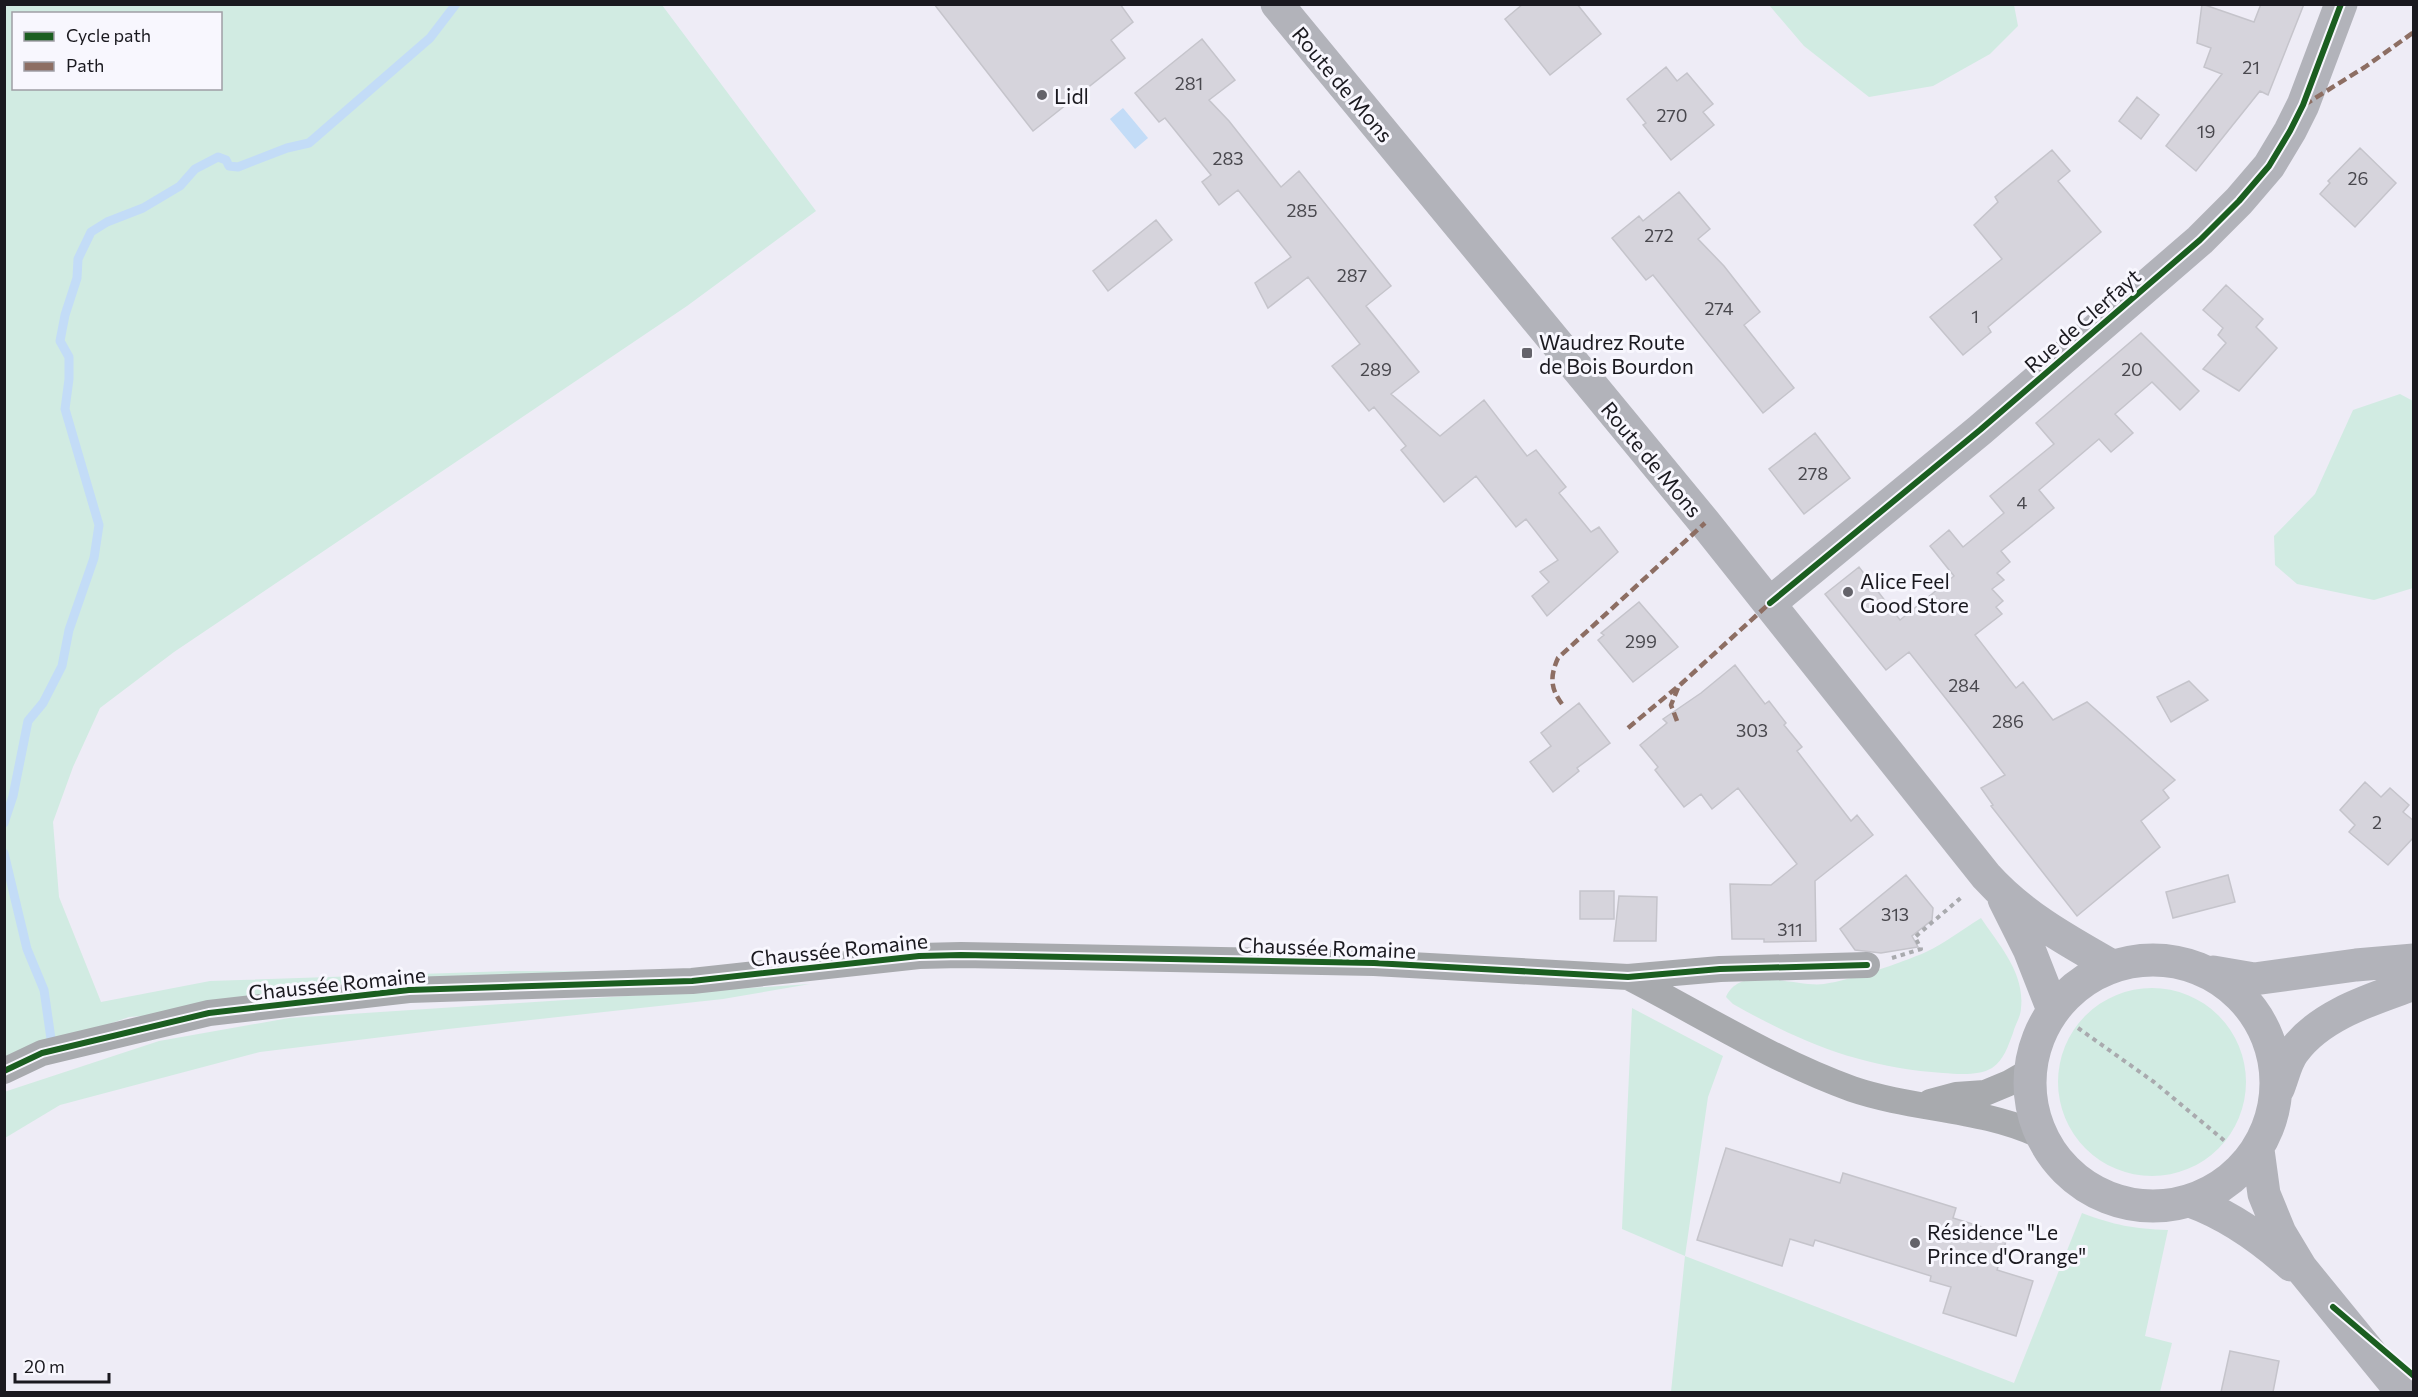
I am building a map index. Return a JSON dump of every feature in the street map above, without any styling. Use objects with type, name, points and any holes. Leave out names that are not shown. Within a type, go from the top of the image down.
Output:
[{"type":"main road","name":"Route de Mons","points":[[1277,4],[1770,603],[1992,883],[2029,949],[2053,1010]]},
{"type":"main road","name":"Rue de Clerfayt","points":[[1770,603],[1980,430],[2200,240],[2240,201],[2269,166],[2290,131],[2303,105],[2341,4]]},
{"type":"main road","name":"Route de Mons","points":[[1992,883],[2057,936],[2112,966]]},
{"type":"main road","points":[[2203,970],[2234,990],[2259,1018],[2274,1053],[2277,1091],[2274,1111],[2254,1155],[2223,1186],[2190,1201],[2165,1206],[2140,1206],[2115,1201],[2092,1191],[2054,1158],[2042,1136],[2031,1105],[2030,1071],[2034,1049],[2053,1010],[2070,991],[2089,977],[2112,966],[2134,961],[2157,960],[2180,963],[2203,970],[2254,979],[2356,965],[2414,960]]},
{"type":"main road","points":[[2277,1091],[2293,1052],[2308,1036],[2346,1011],[2414,984]]},
{"type":"main road","points":[[2254,1155],[2264,1194],[2280,1233],[2301,1268],[2402,1392]]},
{"type":"main road","points":[[2190,1201],[2209,1208],[2269,1245],[2320,1291]]},
{"type":"street","name":"Chaussée Romaine","points":[[4,1071],[42,1053],[209,1013],[409,990],[693,981],[919,956],[1374,963],[1628,977],[1720,969],[1868,965]]},
{"type":"street","name":"Chaussée Romaine","points":[[1628,977],[1809,1072],[1891,1100],[1921,1104],[2018,1125],[2042,1136]]},
{"type":"street","name":"Chaussée Romaine","points":[[1921,1104],[1956,1095],[1985,1093],[2030,1071]]},
{"type":"path","points":[[1868,965],[1921,949],[1915,937],[1992,883]]},
{"type":"path","points":[[2053,1010],[2254,1155]]},
{"type":"green space","points":[[4,5],[662,5],[816,211],[687,306],[174,652],[100,708],[73,767],[53,822],[59,897],[101,1002],[210,981],[511,971],[707,972],[129,1017],[44,1047],[5,1064]]},
{"type":"green space","points":[[1769,5],[2014,5],[2018,26],[1990,54],[1933,86],[1869,97],[1804,46]]},
{"type":"green space","points":[[2400,394],[2413,401],[2413,588],[2374,600],[2297,584],[2275,565],[2274,536],[2315,494],[2353,410]]},
{"type":"green space","points":[[1981,918],[2015,971],[2021,995],[2020,1014],[2003,1057],[1987,1071],[1968,1074],[1943,1073],[1886,1066],[1860,1059],[1784,1031],[1733,1004],[1726,997],[1733,987],[1744,981],[1770,979],[1824,984],[1876,971],[1926,952]]},
{"type":"green space","points":[[810,984],[723,999],[260,1052],[60,1105],[5,1138],[4,1092],[159,1041],[289,1018]]},
{"type":"green space","points":[[2152,988],[2170,990],[2188,996],[2204,1004],[2218,1016],[2230,1030],[2238,1046],[2244,1064],[2246,1082],[2244,1100],[2238,1118],[2230,1134],[2218,1148],[2204,1160],[2188,1168],[2170,1174],[2152,1176],[2134,1174],[2116,1168],[2100,1160],[2086,1148],[2074,1134],[2066,1118],[2060,1100],[2058,1082],[2060,1064],[2066,1046],[2074,1030],[2086,1016],[2100,1004],[2116,996],[2134,990]]},
{"type":"green space","points":[[1632,1008],[1723,1056],[1708,1097],[1685,1256],[1622,1229]]},
{"type":"green space","points":[[2082,1213],[2124,1226],[2168,1230],[2145,1336],[2172,1343],[2160,1392],[1671,1392],[1685,1256],[2014,1383]]},
{"type":"water","points":[[1123,108],[1148,138],[1135,149],[1110,119]]},
{"type":"building","name":"Lidl","points":[[934,4],[1120,4],[1133,22],[1111,40],[1125,58],[1033,131]]},
{"type":"building","points":[[1523,4],[1577,4],[1601,34],[1550,75],[1505,19]]},
{"type":"building","points":[[2202,4],[2254,22],[2261,4],[2304,4],[2268,95],[2260,91],[2196,171],[2166,146],[2222,74],[2204,67],[2211,48],[2197,43]]},
{"type":"building","points":[[1202,39],[1235,80],[1209,100],[1229,121],[1281,187],[1299,171],[1391,286],[1366,306],[1419,372],[1391,394],[1440,436],[1484,400],[1527,456],[1536,450],[1566,487],[1559,493],[1591,532],[1599,527],[1618,552],[1547,616],[1532,596],[1549,582],[1540,572],[1558,560],[1526,519],[1516,527],[1476,476],[1444,502],[1401,450],[1406,446],[1374,407],[1369,411],[1332,366],[1360,344],[1308,277],[1268,308],[1255,283],[1291,257],[1238,190],[1219,205],[1202,182],[1211,175],[1165,118],[1159,122],[1135,93]]},
{"type":"building","points":[[1666,67],[1677,81],[1687,73],[1713,104],[1703,112],[1714,125],[1671,160],[1643,125],[1646,123],[1627,99]]},
{"type":"building","points":[[2137,97],[2159,115],[2141,139],[2119,121]]},
{"type":"building","points":[[2360,148],[2396,183],[2355,227],[2320,194],[2330,183],[2328,181]]},
{"type":"building","points":[[2052,150],[2070,171],[2058,181],[2101,232],[1988,327],[1991,332],[1963,355],[1930,317],[2002,259],[1974,225],[1998,202],[1995,197]]},
{"type":"building","points":[[1679,192],[1710,229],[1698,239],[1724,266],[1760,312],[1744,325],[1794,388],[1763,413],[1653,275],[1646,280],[1612,238],[1639,216],[1643,221]]},
{"type":"building","points":[[1156,220],[1172,240],[1108,291],[1093,271]]},
{"type":"building","points":[[2226,285],[2263,319],[2256,327],[2277,348],[2239,391],[2203,369],[2226,343],[2218,335],[2223,328],[2203,310]]},
{"type":"building","points":[[2141,333],[2199,391],[2180,410],[2152,382],[2115,414],[2133,433],[2111,452],[2099,439],[2039,490],[2054,508],[2001,551],[2010,562],[1997,573],[2004,580],[1992,589],[2003,601],[1996,607],[2002,614],[1975,635],[2016,688],[2023,682],[2053,720],[2087,702],[2175,780],[2163,790],[2169,798],[2141,821],[2160,847],[2077,916],[1991,806],[1993,805],[1981,788],[2005,775],[1966,724],[1909,652],[1886,670],[1825,594],[1859,567],[1900,620],[1954,576],[1930,546],[1949,530],[1963,547],[2004,513],[1990,496],[2054,444],[2036,423]]},
{"type":"building","points":[[1815,433],[1850,478],[1804,514],[1769,469]]},
{"type":"building","points":[[1639,602],[1678,647],[1633,682],[1598,640],[1604,635],[1601,633]]},
{"type":"building","points":[[1735,665],[1765,704],[1769,701],[1786,723],[1784,725],[1802,747],[1797,751],[1851,821],[1857,815],[1873,835],[1815,881],[1816,941],[1764,942],[1764,939],[1732,939],[1730,884],[1771,885],[1797,864],[1738,788],[1712,809],[1701,794],[1684,807],[1655,770],[1658,767],[1640,745],[1667,723],[1663,719],[1701,693]]},
{"type":"building","points":[[2189,681],[2208,700],[2171,722],[2157,697]]},
{"type":"building","points":[[1579,703],[1610,743],[1577,768],[1579,771],[1553,792],[1530,762],[1551,746],[1541,733]]},
{"type":"building","points":[[2365,782],[2381,797],[2390,788],[2409,805],[2403,812],[2414,821],[2414,837],[2388,865],[2349,832],[2355,825],[2340,810]]},
{"type":"building","points":[[1906,875],[1933,908],[1932,920],[1912,936],[1918,947],[1881,953],[1855,950],[1840,929]]},
{"type":"building","points":[[2228,875],[2235,902],[2173,918],[2166,892]]},
{"type":"building","points":[[1580,891],[1614,891],[1614,919],[1580,919]]},
{"type":"building","points":[[1619,896],[1657,897],[1656,941],[1614,941]]},
{"type":"building","name":"Résidence \"Le Prince d'Orange\"","points":[[1726,1148],[1840,1183],[1843,1173],[1956,1208],[1953,1218],[2008,1235],[1997,1270],[2033,1281],[2016,1336],[1943,1313],[1951,1287],[1930,1281],[1931,1276],[1815,1240],[1813,1246],[1790,1239],[1782,1266],[1697,1240]]},
{"type":"building","points":[[2230,1351],[2279,1361],[2273,1392],[2221,1392]]},
{"type":"waterway","points":[[4,823],[13,796],[28,721],[43,703],[62,666],[69,630],[94,558],[99,525],[65,409],[69,357],[60,341],[65,315],[77,278],[78,259],[91,232],[107,222],[143,208],[180,186],[195,169],[218,157],[226,160],[229,166],[238,167],[287,148],[309,143],[430,38],[456,4]]},
{"type":"waterway","points":[[4,853],[27,949],[44,990],[51,1039]]},
{"type":"marked path","points":[[2304,105],[2365,67],[2414,32]]},
{"type":"marked path","points":[[1562,704],[1555,693],[1552,682],[1558,658],[1705,523]]},
{"type":"marked path","points":[[1628,728],[1681,684],[1770,603]]},
{"type":"marked path","points":[[1677,721],[1671,705],[1678,688]]},
{"type":"cycle path","points":[[1770,603],[1980,430],[2200,240],[2239,201],[2269,166],[2290,131],[2303,105],[2341,4]]},
{"type":"cycle path","points":[[4,1071],[42,1053],[209,1013],[409,990],[692,981],[919,956],[1374,963],[1628,977],[1720,969],[1867,965]]},
{"type":"cycle path","points":[[2333,1307],[2414,1376]]},
{"type":"place","name":"Lidl","points":[[1042,95]]},
{"type":"place","name":"Waudrez Route de Bois Bourdon","points":[[1527,353]]},
{"type":"place","name":"Alice Feel Good Store","points":[[1848,592]]},
{"type":"place","name":"Résidence \"Le Prince d'Orange\"","points":[[1915,1243]]}]
